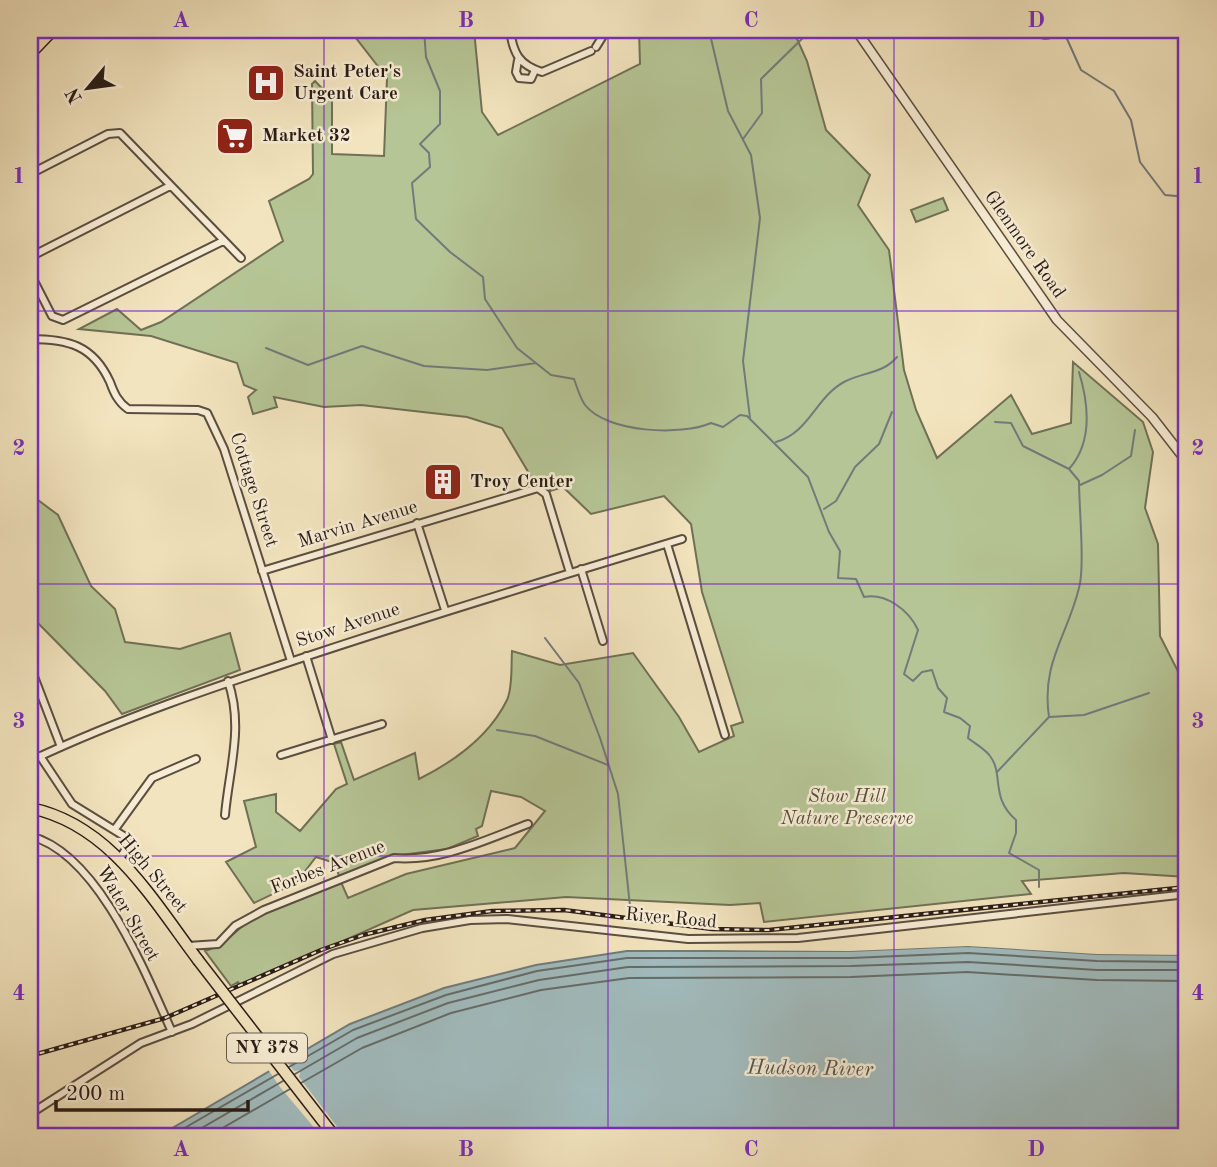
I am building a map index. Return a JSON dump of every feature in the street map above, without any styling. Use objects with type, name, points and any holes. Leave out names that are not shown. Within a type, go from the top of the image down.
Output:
[{"type":"main road","points":[[30,54],[53,30]]},
{"type":"main road","name":"High Street","points":[[30,808],[76,825],[120,858],[335,1137]]},
{"type":"street","points":[[35,30],[41,41]]},
{"type":"street","points":[[510,30],[517,60],[516,72],[522,80],[531,79],[535,70]]},
{"type":"street","points":[[517,60],[535,70],[549,71],[593,49],[605,30],[615,30]]},
{"type":"street","name":"Glenmore Road","points":[[856,30],[1057,320],[1152,417],[1187,462]]},
{"type":"street","points":[[30,174],[117,132],[124,136],[241,258]]},
{"type":"street","points":[[30,257],[170,186]]},
{"type":"street","points":[[30,273],[52,316],[63,320],[223,241]]},
{"type":"street","name":"Cottage Street","points":[[30,339],[64,340],[83,347],[99,362],[116,396],[128,409],[198,410],[207,413],[215,425],[291,661]]},
{"type":"street","name":"Marvin Avenue","points":[[262,571],[535,488],[544,491],[570,573]]},
{"type":"street","points":[[417,523],[445,610]]},
{"type":"street","name":"Stow Avenue","points":[[30,761],[164,703],[228,681],[445,610],[682,539]]},
{"type":"street","points":[[667,544],[725,735]]},
{"type":"street","points":[[582,569],[603,641]]},
{"type":"street","points":[[306,656],[332,740]]},
{"type":"street","points":[[30,666],[61,747]]},
{"type":"street","points":[[225,815],[237,741],[235,700],[228,681]]},
{"type":"street","points":[[281,755],[382,724]]},
{"type":"street","points":[[40,756],[72,804],[115,829],[128,842],[120,858]]},
{"type":"street","points":[[115,829],[152,778],[196,759]]},
{"type":"street","name":"Forbes Avenue","points":[[188,946],[218,944],[235,926],[264,910],[394,858],[450,853],[527,824]]},
{"type":"street","name":"Water Street","points":[[30,836],[68,856],[100,893],[130,944],[172,1032]]},
{"type":"street","name":"River Road","points":[[30,1114],[141,1043],[172,1032],[349,948],[402,932],[470,920],[546,921],[688,939],[798,938],[1187,894]]},
{"type":"green space","name":"Stow Hill Nature Preserve","points":[[359,30],[474,30],[482,112],[498,135],[640,64],[639,30],[793,30],[807,61],[826,130],[870,175],[858,205],[889,250],[904,370],[916,410],[937,458],[1011,395],[1032,434],[1071,423],[1073,362],[1143,422],[1153,452],[1145,508],[1158,544],[1160,636],[1187,689],[1187,877],[1124,873],[1022,881],[1031,894],[764,922],[760,903],[730,905],[566,897],[413,910],[241,986],[238,982],[231,986],[205,951],[220,944],[259,915],[341,882],[348,898],[406,874],[515,848],[545,811],[521,797],[491,791],[482,826],[476,829],[478,836],[447,849],[393,856],[339,876],[335,863],[316,857],[296,883],[254,903],[226,862],[256,847],[244,801],[276,794],[276,812],[300,831],[336,789],[347,784],[334,744],[341,742],[354,780],[415,753],[419,779],[458,756],[481,737],[507,700],[511,682],[512,651],[560,665],[633,653],[679,717],[699,752],[734,736],[731,726],[743,722],[702,592],[691,524],[664,496],[591,514],[563,487],[550,491],[546,477],[533,480],[502,428],[467,417],[361,405],[324,407],[274,397],[277,407],[253,414],[248,397],[256,390],[244,385],[237,363],[151,336],[79,329],[117,309],[141,330],[161,322],[283,241],[269,201],[309,179],[313,174],[312,84],[315,81],[332,99],[332,154],[384,156],[387,78],[356,38]]},
{"type":"green space","points":[[943,198],[948,210],[916,222],[911,210]]},
{"type":"green space","points":[[30,494],[58,515],[91,586],[115,609],[125,642],[180,649],[230,633],[240,670],[122,714],[105,691],[30,615]]},
{"type":"water","name":"Hudson River","points":[[968,946],[1097,954],[1187,955],[1187,1137],[157,1137],[350,1024],[444,988],[536,965],[627,951],[850,951]]},
{"type":"pier","points":[[968,943],[1098,951],[1187,951],[1187,955],[1097,954],[968,946],[850,951],[709,950],[709,947],[850,947]]},
{"type":"pier","points":[[284,1058],[294,1071],[301,1070],[299,1077],[345,1137],[322,1137],[280,1087],[267,1068]]},
{"type":"waterway","points":[[424,30],[426,57],[440,91],[440,124],[420,144],[429,153],[430,167],[412,183],[416,219],[450,252],[483,277],[485,299],[517,348],[551,375],[574,379],[583,402],[596,414],[627,426],[664,430],[682,430],[711,423],[723,427],[740,415],[747,416],[808,477],[829,532],[840,551],[838,578],[856,579],[864,597],[872,596],[896,604],[914,623],[918,630],[904,674],[913,681],[922,672],[932,670],[938,688],[947,698],[944,712],[960,718],[970,726],[968,738],[990,756],[1003,803],[1016,820],[1016,833],[1009,853],[1039,870],[1039,887]]},
{"type":"waterway","points":[[709,30],[728,111],[751,155],[760,218],[743,361],[750,418]]},
{"type":"waterway","points":[[743,139],[762,113],[761,79],[811,30]]},
{"type":"waterway","points":[[1026,30],[1044,39],[1052,38],[1061,31]]},
{"type":"waterway","points":[[1063,30],[1081,70],[1114,91],[1131,120],[1140,162],[1165,195],[1187,197]]},
{"type":"waterway","points":[[266,348],[308,365],[362,346],[424,366],[487,370],[536,363]]},
{"type":"waterway","points":[[776,442],[797,431],[834,389],[844,382],[885,367],[897,357]]},
{"type":"waterway","points":[[1069,469],[1082,447],[1087,423],[1079,372]]},
{"type":"waterway","points":[[824,509],[836,501],[855,467],[879,444],[892,412]]},
{"type":"waterway","points":[[995,422],[1011,423],[1023,446],[1069,469],[1079,481],[1082,552],[1079,588],[1052,665],[1049,717],[997,772]]},
{"type":"waterway","points":[[1080,485],[1102,475],[1131,456],[1135,430]]},
{"type":"waterway","points":[[545,638],[579,683],[618,794],[630,906]]},
{"type":"waterway","points":[[1049,717],[1084,715],[1149,693]]},
{"type":"waterway","points":[[497,730],[535,736],[608,765]]},
{"type":"railway","points":[[30,1056],[165,1018],[321,950],[363,935],[425,920],[492,911],[564,910],[712,929],[769,930],[1187,887]]},
{"type":"place","name":"Saint Peter's Urgent Care","points":[[266,83]]},
{"type":"place","name":"Market 32","points":[[235,136]]},
{"type":"place","name":"Troy Center","points":[[443,482]]}]
